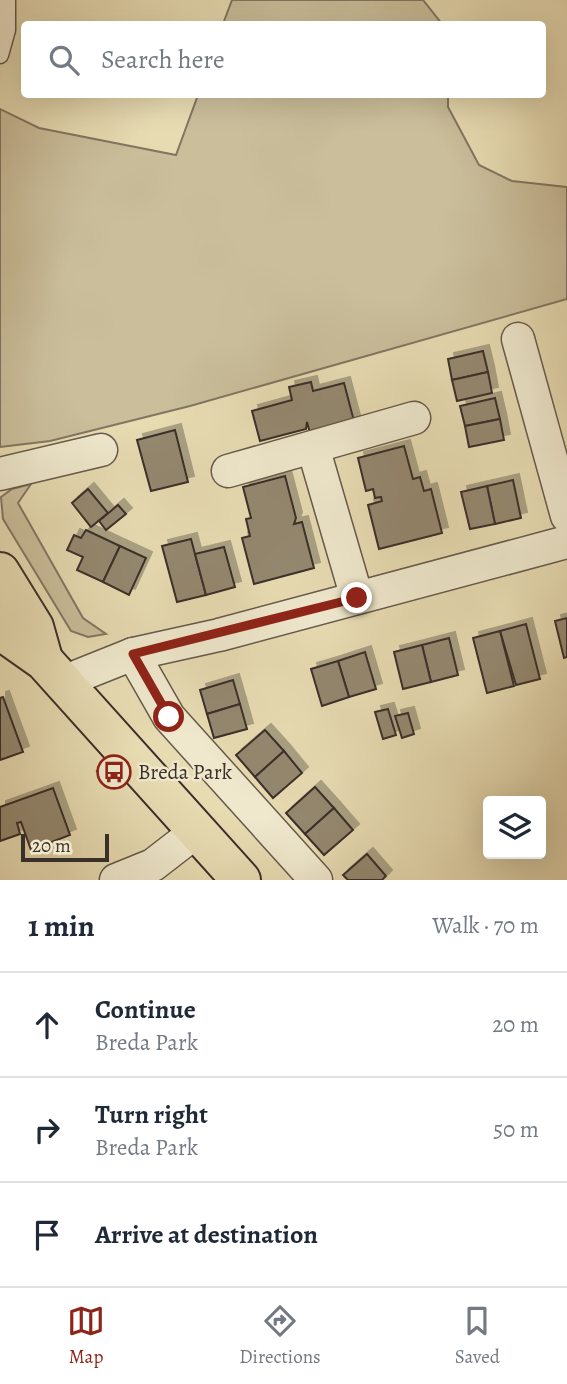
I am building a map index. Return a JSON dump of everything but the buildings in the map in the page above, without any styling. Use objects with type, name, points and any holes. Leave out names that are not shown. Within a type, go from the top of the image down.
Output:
[{"type":"highway","points":[[0,572],[34,627],[53,672]]},
{"type":"highway","points":[[0,625],[10,637],[53,672],[241,880]]},
{"type":"street","points":[[518,339],[567,516]]},
{"type":"street","points":[[228,471],[414,418]]},
{"type":"street","points":[[313,447],[357,598]]},
{"type":"street","points":[[0,474],[101,450]]},
{"type":"street","points":[[53,672],[93,667],[133,654],[567,542]]},
{"type":"street","points":[[133,654],[169,717],[316,880]]},
{"type":"street","points":[[116,880],[153,865],[197,831]]},
{"type":"lane","points":[[0,55],[7,30],[7,0]]},
{"type":"shaded area","points":[[232,0],[423,0],[440,21],[224,21]]},
{"type":"shaded area","points":[[197,98],[448,98],[448,107],[479,165],[512,181],[567,187],[567,299],[190,406],[50,441],[0,447],[0,109],[39,128],[176,155]]},
{"type":"shaded area","points":[[31,484],[18,503],[83,618],[106,634],[88,637],[71,631],[3,519],[1,497],[12,489]]},
{"type":"place","name":"Breda Park","points":[[114,772]]},
{"type":"route","points":[[169,717],[133,654],[219,635],[357,598]]}]
